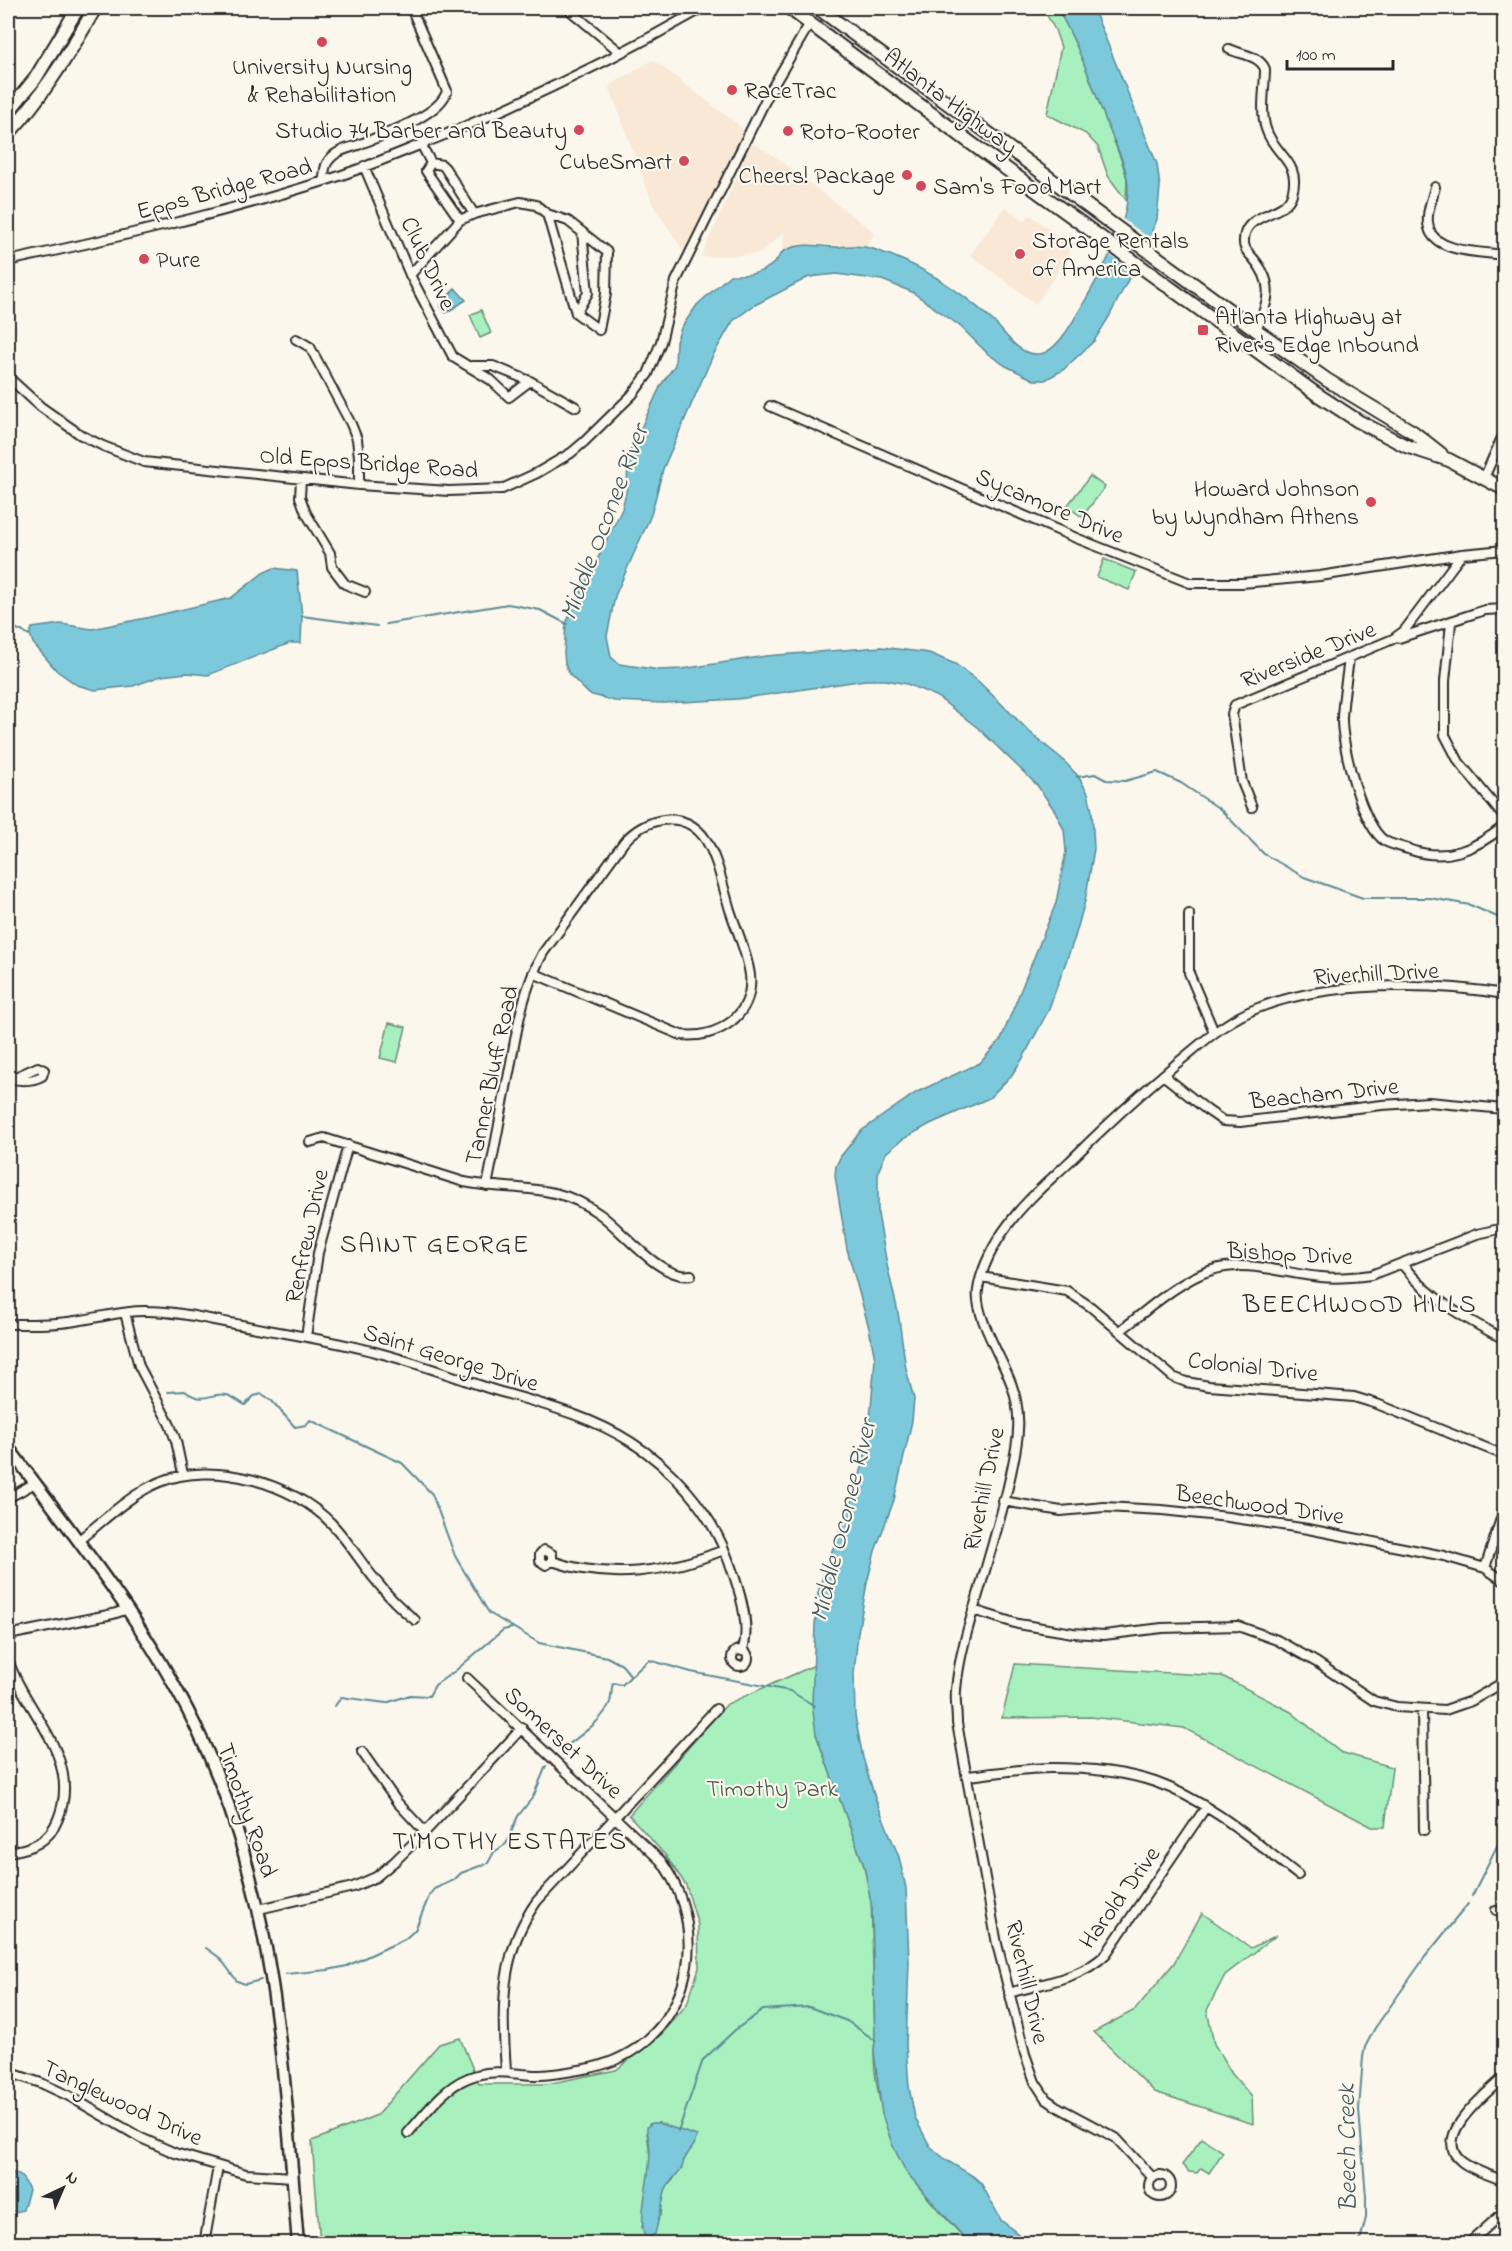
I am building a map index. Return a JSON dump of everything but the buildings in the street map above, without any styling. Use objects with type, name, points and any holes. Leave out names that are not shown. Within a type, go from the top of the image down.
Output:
[{"type":"main road","points":[[8,112],[34,79],[78,8]]},
{"type":"main road","points":[[8,134],[49,84],[70,53],[95,8]]},
{"type":"main road","name":"Atlanta Highway","points":[[789,8],[1302,384],[1358,421],[1406,446],[1449,460]]},
{"type":"main road","name":"Atlanta Highway","points":[[818,8],[1311,369],[1356,400],[1413,432],[1449,460]]},
{"type":"main road","points":[[1302,384],[1311,369]]},
{"type":"main road","points":[[1449,460],[1504,489]]},
{"type":"main road","name":"Timothy Road","points":[[8,1447],[79,1540],[128,1609],[157,1656],[203,1743],[232,1815],[259,1909],[272,1975],[280,2030],[298,2244]]},
{"type":"street","points":[[324,181],[326,164],[336,152],[418,118],[445,99],[447,90],[411,8]]},
{"type":"street","points":[[567,8],[620,52]]},
{"type":"street","name":"Epps Bridge Road","points":[[8,261],[155,228],[324,181],[511,107],[703,8]]},
{"type":"street","name":"Old Epps Bridge Road","points":[[8,377],[41,407],[81,435],[144,462],[359,485],[449,491],[502,489],[537,473],[571,453],[632,395],[653,366],[676,281],[769,93],[810,23]]},
{"type":"street","points":[[1229,49],[1256,58],[1262,63],[1265,69],[1265,126],[1274,146],[1289,163],[1295,178],[1293,192],[1287,203],[1254,220],[1244,237],[1245,249],[1262,270],[1269,289],[1267,305],[1257,330]]},
{"type":"street","points":[[421,144],[431,164]]},
{"type":"street","points":[[431,164],[442,165],[445,168],[474,214]]},
{"type":"street","points":[[431,164],[426,171],[460,220]]},
{"type":"street","name":"Club Drive","points":[[364,166],[410,275],[453,357],[471,366],[509,397],[530,381]]},
{"type":"street","points":[[1435,187],[1428,222],[1436,240],[1457,249],[1504,255]]},
{"type":"street","points":[[410,275],[460,220],[520,202],[536,205],[547,214],[568,221],[607,252],[606,294],[599,330],[576,313],[547,214]]},
{"type":"street","points":[[576,313],[588,293],[582,232]]},
{"type":"street","points":[[296,339],[310,347],[351,424],[357,440],[359,485]]},
{"type":"street","points":[[471,366],[493,366],[530,381],[576,407]]},
{"type":"street","name":"Sycamore Drive","points":[[770,406],[1076,538],[1190,584],[1242,583],[1320,576],[1462,554],[1504,550]]},
{"type":"street","points":[[1484,478],[1504,433]]},
{"type":"street","points":[[301,479],[300,497],[306,513],[330,553],[332,567],[345,584],[364,592]]},
{"type":"street","name":"Riverside Drive","points":[[1393,639],[1404,632],[1462,554]]},
{"type":"street","name":"Riverside Drive","points":[[1252,807],[1242,782],[1232,714],[1235,705],[1393,639],[1485,610],[1504,609]]},
{"type":"street","points":[[1451,622],[1445,681],[1445,735],[1459,762],[1504,817]]},
{"type":"street","points":[[1349,658],[1342,718],[1343,740],[1366,815],[1384,841],[1425,855],[1452,854],[1474,847],[1504,826]]},
{"type":"street","name":"Tanner Bluff Road","points":[[487,1186],[520,1015],[533,973],[552,939],[624,842],[637,829],[652,821],[667,819],[690,826],[701,834],[715,860],[748,968],[750,987],[747,998],[744,1007],[731,1022],[705,1036],[681,1035],[533,973]]},
{"type":"street","points":[[1189,914],[1189,973],[1214,1032]]},
{"type":"street","name":"Riverhill Drive","points":[[1154,2178],[1116,2138],[1047,2099],[1035,2082],[1024,2054],[997,1944],[957,1723],[956,1692],[962,1652],[1016,1446],[1018,1412],[1011,1384],[979,1307],[977,1292],[981,1277],[995,1246],[1009,1223],[1115,1117],[1214,1032],[1236,1017],[1260,1007],[1296,997],[1343,989],[1417,987],[1504,994]]},
{"type":"street","name":"Beacham Drive","points":[[1163,1075],[1223,1121],[1240,1122],[1382,1105],[1429,1102],[1504,1109]]},
{"type":"street","name":"Renfrew Drive","points":[[310,1142],[324,1138],[464,1182],[487,1186],[532,1188],[576,1199],[604,1217],[665,1269],[680,1276],[691,1275]]},
{"type":"street","name":"Renfrew Drive","points":[[306,1337],[320,1245],[348,1145]]},
{"type":"street","name":"Bishop Drive","points":[[1120,1331],[1195,1277],[1223,1267],[1265,1268],[1323,1278],[1371,1275],[1468,1238],[1504,1228]]},
{"type":"street","points":[[1402,1264],[1412,1277],[1438,1300],[1468,1321],[1504,1339]]},
{"type":"street","name":"Colonial Drive","points":[[981,1277],[1067,1291],[1091,1306],[1173,1377],[1186,1382],[1260,1391],[1354,1397],[1504,1455]]},
{"type":"street","name":"Saint George Drive","points":[[8,1324],[73,1322],[144,1310],[306,1337],[365,1349],[411,1362],[566,1412],[620,1435],[647,1454],[696,1502],[714,1530],[733,1573],[743,1610],[746,1637],[742,1651]]},
{"type":"street","points":[[125,1312],[135,1355],[170,1425],[183,1474]]},
{"type":"street","points":[[79,1540],[145,1490],[158,1483],[183,1474],[212,1474],[245,1478],[283,1490],[332,1523],[386,1593],[415,1620]]},
{"type":"street","points":[[8,1498],[35,1483]]},
{"type":"street","name":"Beechwood Drive","points":[[1003,1501],[1061,1510],[1104,1507],[1228,1517],[1401,1546],[1485,1568],[1504,1581]]},
{"type":"street","points":[[1485,1568],[1504,1509]]},
{"type":"street","points":[[552,1561],[583,1570],[618,1572],[660,1569],[724,1550]]},
{"type":"street","points":[[8,1635],[128,1609]]},
{"type":"street","points":[[973,1610],[1018,1624],[1073,1633],[1104,1635],[1162,1628],[1238,1626],[1277,1640],[1316,1662],[1342,1682],[1374,1701],[1397,1707],[1444,1710],[1471,1701],[1504,1682]]},
{"type":"street","points":[[8,1659],[15,1677],[52,1741],[63,1766],[64,1790],[57,1822],[46,1839],[31,1847],[8,1852]]},
{"type":"street","name":"Somerset Drive","points":[[408,2133],[438,2099],[454,2085],[482,2073],[506,2071],[546,2074],[592,2067],[617,2059],[638,2046],[658,2027],[681,1990],[690,1950],[688,1923],[679,1891],[661,1861],[467,1678]]},
{"type":"street","points":[[506,2071],[503,2023],[509,1960],[515,1937],[537,1901],[716,1709]]},
{"type":"street","points":[[1422,1710],[1424,1830]]},
{"type":"street","points":[[259,1909],[365,1883],[395,1862],[522,1728]]},
{"type":"street","points":[[362,1752],[397,1803],[425,1832]]},
{"type":"street","points":[[968,1776],[1049,1768],[1097,1770],[1155,1782],[1206,1807],[1298,1875]]},
{"type":"street","name":"Harold Drive","points":[[1009,1993],[1085,1971],[1096,1964],[1106,1954],[1206,1807]]},
{"type":"street","points":[[1496,1910],[1504,1912]]},
{"type":"street","name":"Tanglewood Drive","points":[[8,2072],[69,2096],[156,2145],[218,2167],[258,2176],[292,2177]]},
{"type":"street","points":[[1504,2077],[1465,2115],[1457,2126],[1451,2141],[1453,2152],[1460,2161],[1471,2168],[1504,2181]]},
{"type":"street","points":[[204,2244],[208,2209],[218,2167]]},
{"type":"street","points":[[1468,2244],[1504,2212]]},
{"type":"shaded area","name":"CubeSmart","points":[[653,60],[737,124],[743,130],[744,136],[685,253],[653,205],[609,86]]},
{"type":"shaded area","points":[[751,145],[756,145],[773,155],[875,233],[866,247],[814,244],[783,252],[784,232],[759,254],[701,257]]},
{"type":"shaded area","name":"Storage Rentals of America","points":[[1005,207],[1025,221],[1030,215],[1052,231],[1069,248],[1070,253],[1036,304],[970,255]]},
{"type":"green space","points":[[1043,8],[1057,8],[1073,34],[1122,162],[1127,179],[1126,200],[1108,176],[1098,147],[1086,134],[1047,114],[1061,47]]},
{"type":"green space","points":[[481,310],[491,333],[480,338],[470,315]]},
{"type":"green space","points":[[1090,476],[1105,487],[1082,517],[1067,506]]},
{"type":"green space","points":[[1104,559],[1136,572],[1129,590],[1097,577]]},
{"type":"green space","points":[[389,1023],[406,1027],[397,1062],[380,1058]]},
{"type":"green space","points":[[1015,1664],[1222,1676],[1291,1712],[1340,1752],[1392,1767],[1385,1827],[1372,1827],[1184,1728],[1091,1717],[1002,1718]]},
{"type":"green space","name":"Timothy Park","points":[[815,1665],[816,1734],[864,1866],[871,1897],[874,2060],[884,2117],[891,2139],[910,2175],[936,2208],[969,2243],[320,2243],[312,2141],[377,2115],[439,2044],[460,2038],[479,2084],[547,2084],[616,2070],[662,2034],[687,2004],[699,1968],[698,1925],[686,1885],[666,1856],[629,1815],[727,1704]],"holes":[[[659,2123],[697,2137],[665,2192],[661,2215],[642,2227],[650,2169],[647,2132],[649,2124]]]},
{"type":"green space","points":[[1202,1913],[1251,1948],[1277,1935],[1225,1975],[1207,2010],[1214,2044],[1232,2074],[1252,2097],[1253,2124],[1155,2092],[1094,2032],[1135,2010],[1174,1963]]},
{"type":"green space","points":[[1202,2138],[1223,2152],[1209,2173],[1201,2168],[1197,2173],[1189,2172],[1182,2165]]},
{"type":"water","points":[[1057,8],[1093,8],[1157,164],[1160,187],[1157,219],[1149,239],[1109,317],[1094,341],[1063,370],[1045,380],[1034,380],[988,354],[960,326],[912,292],[882,280],[836,274],[809,277],[753,306],[733,321],[713,355],[663,469],[651,515],[615,596],[607,636],[611,657],[619,664],[660,670],[682,669],[766,656],[881,647],[929,653],[955,664],[978,681],[1034,736],[1061,758],[1078,776],[1088,793],[1092,811],[1094,849],[1085,901],[1075,937],[1048,1011],[1023,1058],[1011,1076],[989,1098],[930,1124],[903,1139],[886,1153],[878,1172],[878,1214],[898,1312],[906,1369],[914,1399],[912,1421],[894,1500],[875,1551],[867,1583],[858,1632],[854,1674],[855,1716],[863,1758],[875,1798],[899,1857],[906,1888],[909,1962],[906,2045],[909,2087],[915,2118],[930,2146],[946,2160],[981,2183],[1001,2220],[1029,2243],[969,2243],[906,2172],[892,2144],[882,2114],[874,2051],[872,1908],[864,1866],[816,1734],[812,1704],[818,1593],[827,1563],[851,1504],[863,1464],[869,1431],[875,1359],[869,1328],[847,1249],[835,1176],[836,1166],[841,1156],[861,1131],[917,1092],[980,1063],[1001,1039],[1056,903],[1066,851],[1064,830],[1055,811],[1037,785],[978,728],[936,696],[907,684],[886,680],[865,680],[738,699],[663,703],[615,701],[589,694],[569,674],[564,653],[566,623],[622,509],[627,488],[628,456],[661,385],[675,365],[676,342],[681,328],[697,305],[730,275],[759,272],[775,262],[783,252],[797,246],[864,247],[906,262],[937,278],[980,309],[1024,351],[1045,353],[1058,343],[1082,306],[1112,250],[1127,205],[1128,189],[1126,172],[1090,79]]},
{"type":"water","points":[[455,288],[466,300],[446,313],[440,306]]},
{"type":"water","points":[[274,568],[297,571],[302,616],[301,643],[290,643],[208,675],[187,673],[161,676],[133,686],[95,690],[77,685],[57,671],[33,643],[30,634],[32,628],[61,624],[92,629],[231,598],[263,573]]},
{"type":"water","points":[[652,2123],[697,2136],[694,2145],[684,2159],[682,2168],[665,2192],[655,2234],[645,2240],[643,2213],[650,2158],[647,2127]]},
{"type":"water","points":[[8,2172],[22,2177],[29,2190],[23,2210],[16,2212],[8,2209]]},
{"type":"pier","points":[[1120,217],[1152,240],[1135,274],[1107,253]]},
{"type":"waterway","name":"Middle Oconee River","points":[[386,624],[508,604],[540,610],[567,624]]},
{"type":"waterway","points":[[302,616],[377,626]]},
{"type":"waterway","points":[[8,625],[30,635]]},
{"type":"waterway","points":[[1077,777],[1095,774],[1106,780],[1125,781],[1157,772],[1181,783],[1220,809],[1264,854],[1304,877],[1363,898],[1430,898],[1470,905],[1504,920]]},
{"type":"waterway","points":[[168,1392],[185,1391],[203,1398],[227,1395],[245,1405],[254,1396],[262,1394],[271,1400],[295,1427],[306,1425],[310,1420],[402,1463],[432,1494],[455,1556],[489,1613],[539,1643],[607,1657],[622,1665],[631,1676],[649,1660],[691,1672],[790,1691],[815,1706]]},
{"type":"waterway","points":[[335,1706],[341,1697],[386,1703],[410,1695],[429,1696],[435,1685],[503,1630],[512,1628]]},
{"type":"waterway","points":[[562,1750],[589,1729],[606,1710],[610,1702],[613,1683],[622,1685],[631,1676]]},
{"type":"waterway","points":[[286,1974],[347,1966],[405,1939],[415,1930],[434,1889],[454,1880],[461,1873],[488,1863],[494,1852],[506,1844],[518,1816],[533,1797],[546,1766]]},
{"type":"waterway","name":"Beech Creek","points":[[1472,1896],[1504,1832]]},
{"type":"waterway","name":"Beech Creek","points":[[1359,2244],[1366,2218],[1359,2110],[1365,2047],[1375,2028],[1425,1957],[1468,1904]]},
{"type":"waterway","points":[[206,1948],[220,1958],[237,1981],[245,1984],[261,1980]]},
{"type":"waterway","points":[[678,2132],[703,2060],[735,2030],[763,2010],[809,2007],[847,2021],[876,2041]]},
{"type":"place","name":"University Nursing & Rehabilitation","points":[[322,42]]},
{"type":"place","name":"RaceTrac","points":[[732,90]]},
{"type":"place","name":"Studio 74 Barber and Beauty","points":[[579,130]]},
{"type":"place","name":"Roto-Rooter","points":[[788,131]]},
{"type":"place","name":"CubeSmart","points":[[684,161]]},
{"type":"place","name":"Cheers! Package","points":[[907,175]]},
{"type":"place","name":"Sam's Food Mart","points":[[921,186]]},
{"type":"place","name":"Storage Rentals of America","points":[[1020,254]]},
{"type":"place","name":"Pure","points":[[144,259]]},
{"type":"place","name":"Atlanta Highway at River's Edge Inbound","points":[[1203,330]]},
{"type":"place","name":"Howard Johnson by Wyndham Athens","points":[[1371,502]]},
{"type":"district","name":"SAINT GEORGE","points":[[435,1243]]},
{"type":"district","name":"BEECHWOOD HILLS","points":[[1360,1303]]},
{"type":"district","name":"TIMOTHY ESTATES","points":[[510,1840]]}]
